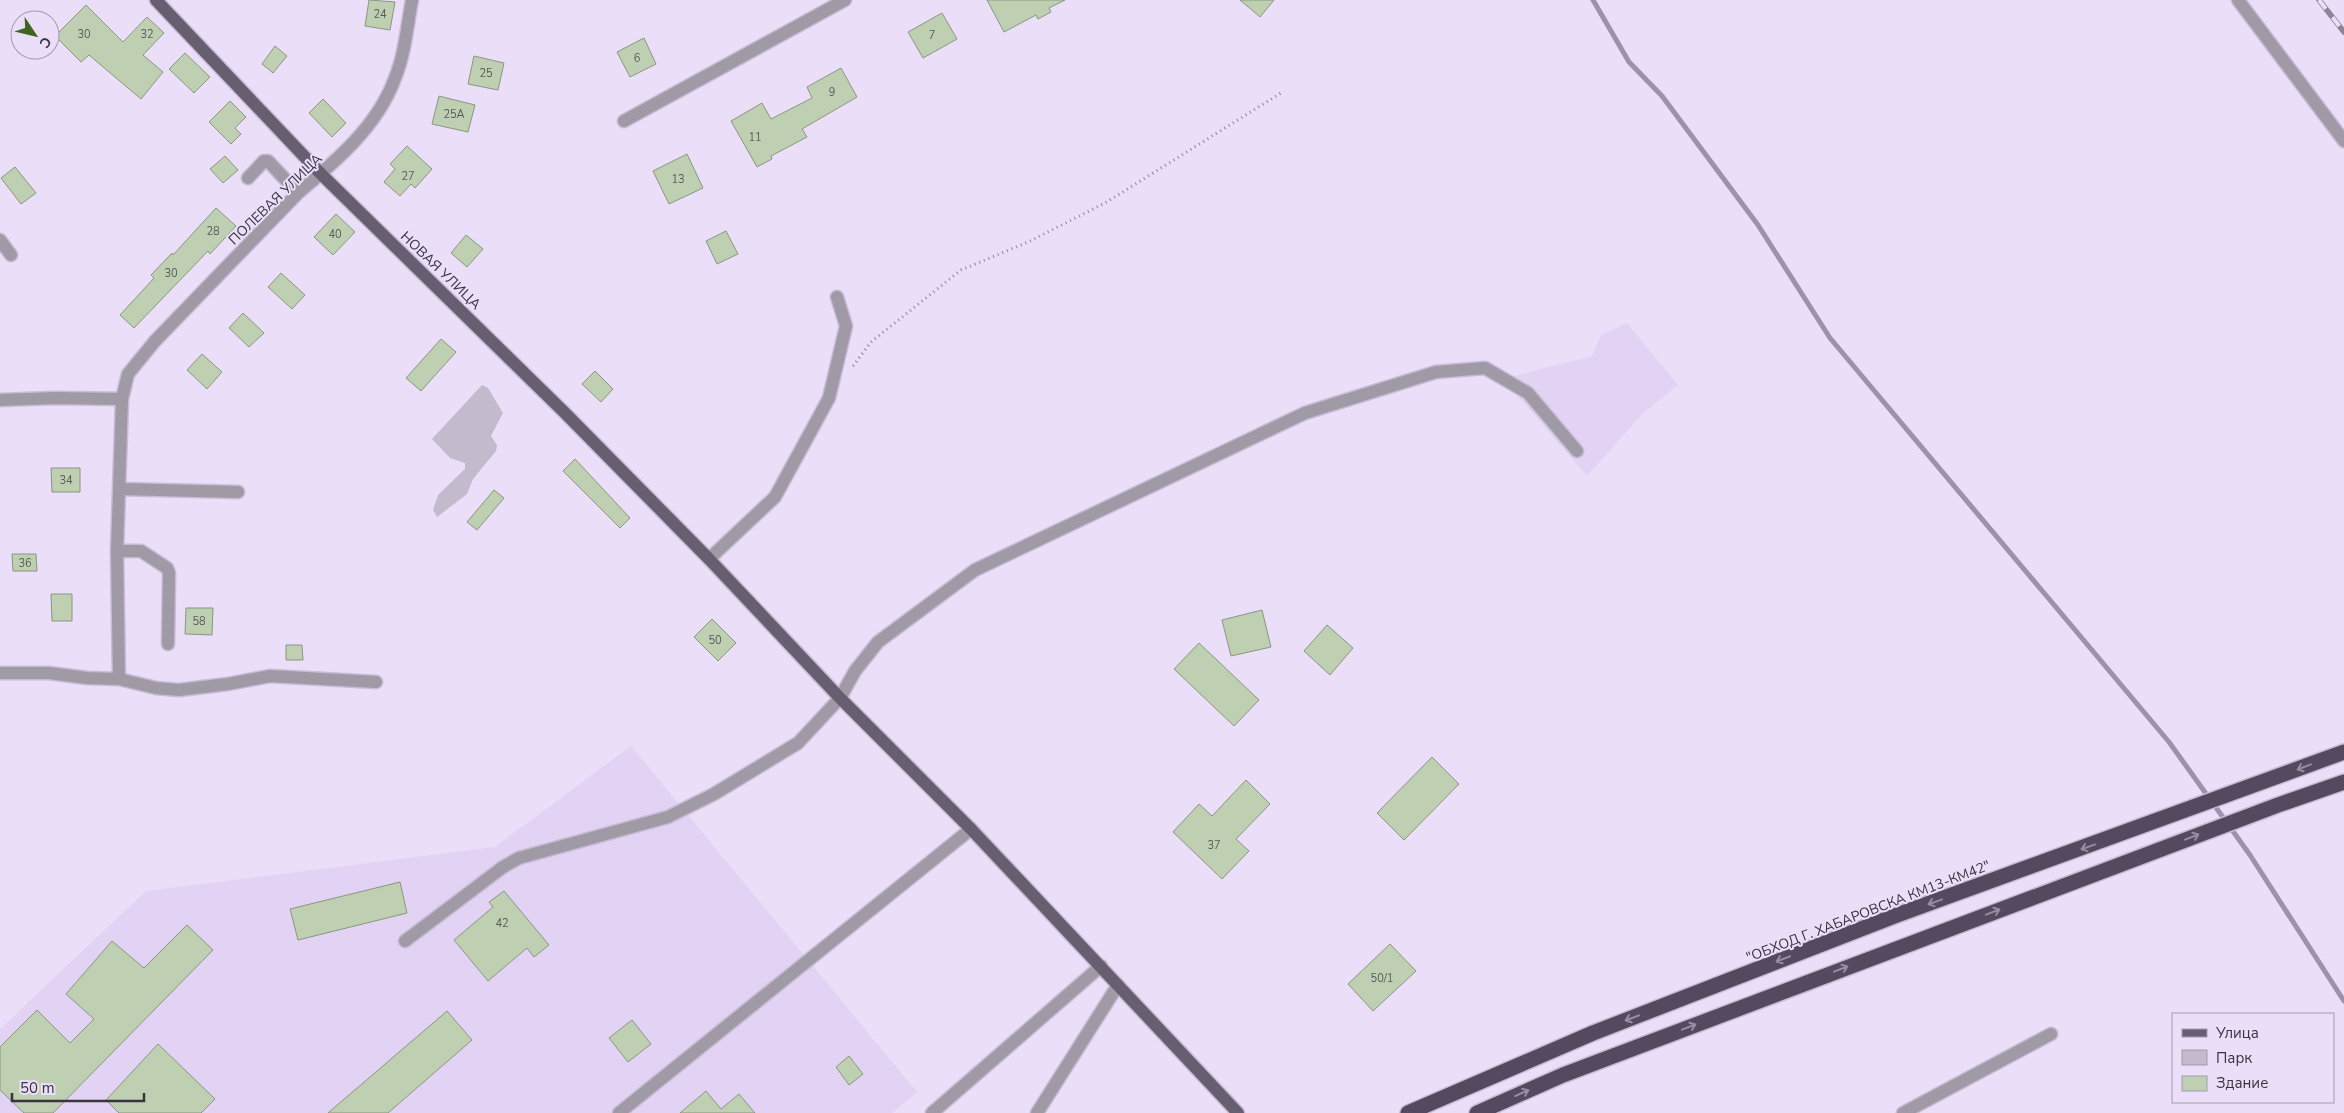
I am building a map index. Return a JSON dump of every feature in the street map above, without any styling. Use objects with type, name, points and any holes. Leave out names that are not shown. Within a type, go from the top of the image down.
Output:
[{"type":"highway","name":"\"ОБХОД Г. ХАБАРОВСКА КМ13-КМ42\"","points":[[1408,1113],[1602,1030],[1897,915],[2344,752]]},
{"type":"highway","points":[[1477,1113],[1563,1075],[2278,804],[2344,782]]},
{"type":"main road","name":"НОВАЯ УЛИЦА","points":[[156,0],[322,174],[558,406],[709,559],[840,698],[971,829],[1238,1113]]},
{"type":"street","name":"ПОЛЕВАЯ УЛИЦА","points":[[119,679],[117,551],[122,399],[128,374],[138,360],[298,193],[322,174],[371,123],[387,98],[396,76],[412,0]]},
{"type":"street","points":[[816,0],[818,13]]},
{"type":"street","points":[[624,121],[818,13],[845,0]]},
{"type":"street","points":[[2238,0],[2344,141]]},
{"type":"street","points":[[248,178],[264,161],[268,161],[298,193]]},
{"type":"street","points":[[0,240],[11,255]]},
{"type":"street","points":[[709,559],[775,497],[829,398],[846,326],[837,296]]},
{"type":"street","points":[[405,941],[502,866],[519,858],[668,817],[714,794],[798,743],[840,698],[855,671],[878,642],[975,570],[1306,413],[1436,372],[1485,368],[1528,393],[1577,451]]},
{"type":"street","points":[[0,400],[55,398],[122,399]]},
{"type":"street","points":[[119,489],[238,492]]},
{"type":"street","points":[[117,551],[142,551],[167,568],[169,573],[168,644]]},
{"type":"street","points":[[0,673],[119,679],[156,688],[178,690],[228,684],[270,676],[376,682]]},
{"type":"street","points":[[619,1113],[971,829]]},
{"type":"street","points":[[932,1113],[1101,966]]},
{"type":"street","points":[[1037,1113],[1118,985]]},
{"type":"street","points":[[1903,1113],[2051,1034]]},
{"type":"path","points":[[850,370],[871,342],[961,270],[1028,242],[1105,203],[1281,92]]},
{"type":"shaded area","points":[[1627,323],[1678,385],[1643,413],[1587,476],[1503,379],[1592,356],[1601,335]]},
{"type":"shaded area","points":[[631,746],[917,1092],[892,1113],[0,1113],[0,1029],[146,891],[495,847]]},
{"type":"green space","points":[[482,385],[488,388],[503,413],[491,436],[497,445],[496,451],[473,479],[467,494],[437,517],[433,510],[438,495],[465,469],[465,463],[450,458],[432,439]]},
{"type":"building","points":[[369,0],[395,2],[390,30],[365,26]]},
{"type":"building","points":[[987,0],[1065,0],[1049,8],[1051,12],[1038,19],[1036,15],[1004,32]]},
{"type":"building","points":[[1240,0],[1274,0],[1260,17]]},
{"type":"building","points":[[86,5],[123,42],[147,17],[164,33],[143,55],[163,72],[141,99],[89,55],[81,62],[60,41],[60,31]]},
{"type":"building","points":[[942,13],[957,39],[923,58],[908,32]]},
{"type":"building","points":[[644,38],[656,64],[630,77],[617,52]]},
{"type":"building","points":[[275,46],[287,56],[273,73],[262,64]]},
{"type":"building","points":[[185,53],[210,77],[194,93],[169,69]]},
{"type":"building","points":[[474,56],[504,63],[498,90],[468,84]]},
{"type":"building","points":[[841,68],[857,97],[802,129],[807,137],[771,156],[772,159],[757,167],[731,121],[762,103],[771,119],[812,98],[807,87]]},
{"type":"building","points":[[439,96],[475,105],[468,132],[432,124]]},
{"type":"building","points":[[323,99],[346,123],[332,137],[309,113]]},
{"type":"building","points":[[230,101],[246,117],[235,128],[241,134],[231,144],[209,122]]},
{"type":"building","points":[[407,146],[432,169],[415,188],[411,184],[400,196],[384,182],[395,169],[390,164]]},
{"type":"building","points":[[687,154],[703,188],[669,204],[653,171]]},
{"type":"building","points":[[225,156],[238,170],[223,183],[210,169]]},
{"type":"building","points":[[15,167],[36,193],[21,204],[1,178]]},
{"type":"building","points":[[216,208],[236,226],[210,254],[208,251],[134,328],[120,315],[154,278],[151,275],[172,253],[173,255]]},
{"type":"building","points":[[336,214],[355,232],[333,255],[314,237]]},
{"type":"building","points":[[726,231],[738,254],[717,264],[706,241]]},
{"type":"building","points":[[466,235],[483,249],[467,267],[451,253]]},
{"type":"building","points":[[281,273],[305,295],[292,309],[268,287]]},
{"type":"building","points":[[243,313],[264,333],[249,347],[229,328]]},
{"type":"building","points":[[441,339],[456,352],[421,391],[406,378]]},
{"type":"building","points":[[202,354],[222,372],[207,389],[187,370]]},
{"type":"building","points":[[595,371],[613,389],[601,402],[582,384]]},
{"type":"building","points":[[575,459],[630,518],[620,528],[563,471]]},
{"type":"building","points":[[51,468],[80,468],[80,492],[52,492]]},
{"type":"building","points":[[494,490],[504,498],[477,530],[467,522]]},
{"type":"building","points":[[12,554],[36,554],[37,571],[13,571]]},
{"type":"building","points":[[51,594],[72,594],[72,621],[52,621]]},
{"type":"building","points":[[186,608],[213,608],[212,635],[185,634]]},
{"type":"building","points":[[1262,610],[1271,647],[1231,656],[1222,620]]},
{"type":"building","points":[[712,619],[736,643],[718,661],[694,637]]},
{"type":"building","points":[[1327,625],[1353,648],[1330,675],[1304,651]]},
{"type":"building","points":[[1199,643],[1259,700],[1234,726],[1174,669]]},
{"type":"building","points":[[286,645],[302,645],[303,660],[286,660]]},
{"type":"building","points":[[1432,757],[1459,784],[1404,840],[1377,813]]},
{"type":"building","points":[[1246,780],[1270,804],[1236,839],[1249,851],[1222,879],[1173,832],[1199,804],[1212,816]]},
{"type":"building","points":[[400,882],[407,913],[298,940],[290,909]]},
{"type":"building","points":[[504,891],[549,945],[534,957],[527,948],[488,981],[454,940],[493,907],[489,902]]},
{"type":"building","points":[[187,925],[213,950],[53,1113],[24,1113],[0,1090],[0,1047],[37,1010],[70,1043],[94,1019],[66,994],[112,941],[144,968]]},
{"type":"building","points":[[1390,944],[1416,971],[1373,1011],[1348,984]]},
{"type":"building","points":[[447,1011],[472,1040],[388,1113],[328,1113]]},
{"type":"building","points":[[632,1020],[651,1044],[628,1062],[609,1038]]},
{"type":"building","points":[[158,1044],[215,1099],[201,1113],[119,1113],[106,1100]]},
{"type":"building","points":[[849,1056],[863,1074],[849,1085],[836,1067]]},
{"type":"building","points":[[706,1091],[721,1109],[739,1094],[755,1113],[680,1113]]},
{"type":"waterway","points":[[1593,0],[1629,62],[1662,96],[1758,225],[1830,338],[2169,742],[2250,855],[2344,1001]]},
{"type":"railway","points":[[2319,0],[2344,32]]}]
